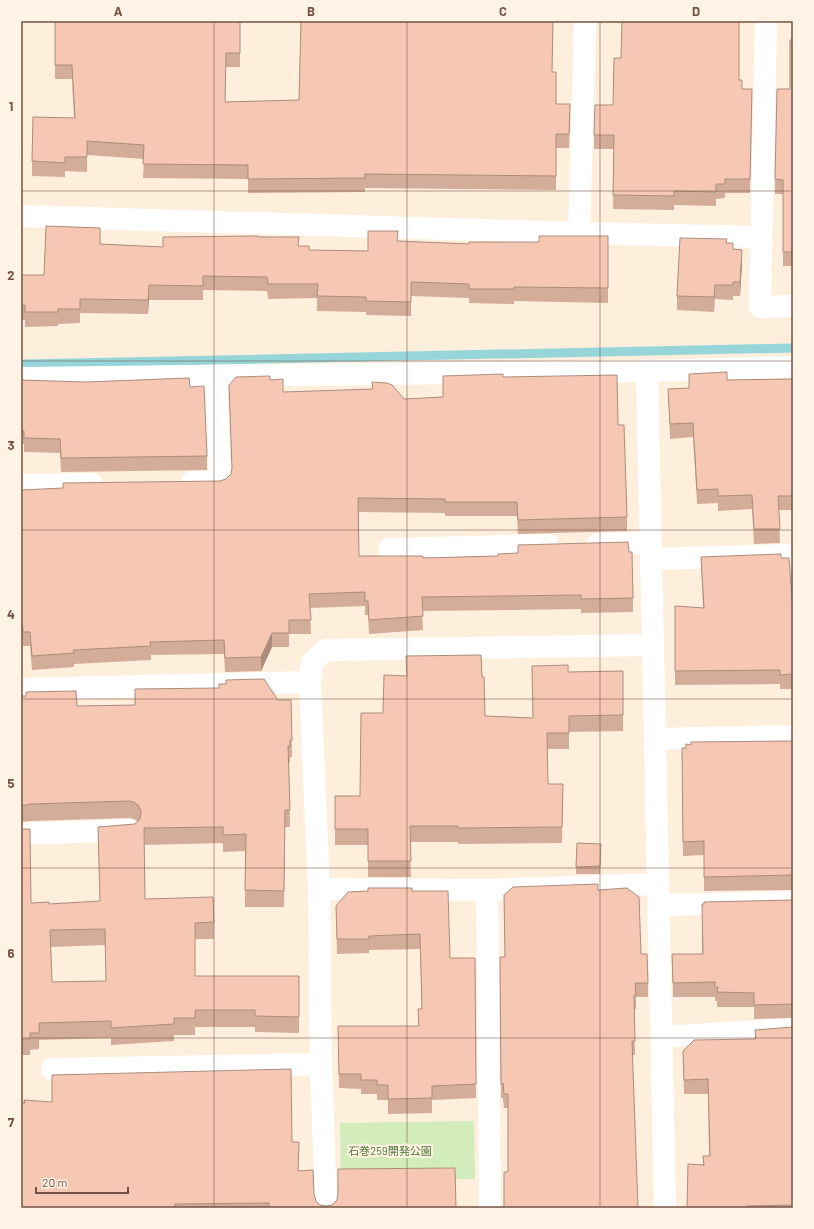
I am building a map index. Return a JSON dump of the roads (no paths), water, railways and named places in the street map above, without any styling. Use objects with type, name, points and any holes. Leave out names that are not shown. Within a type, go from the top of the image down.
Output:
[{"type":"street","points":[[579,233],[585,21]]},
{"type":"street","points":[[766,21],[760,237],[760,307],[793,306]]},
{"type":"street","points":[[21,216],[760,237]]},
{"type":"street","points":[[21,378],[647,371],[793,367]]},
{"type":"street","points":[[647,371],[665,1208]]},
{"type":"street","points":[[172,482],[220,482],[216,377]]},
{"type":"street","points":[[21,485],[109,484]]},
{"type":"street","points":[[389,549],[575,544],[651,551],[793,555]]},
{"type":"street","points":[[326,1208],[321,1064],[319,889],[310,682],[312,662],[326,650],[653,645]]},
{"type":"street","points":[[21,689],[310,682]]},
{"type":"street","points":[[655,739],[793,736]]},
{"type":"street","points":[[21,834],[129,830]]},
{"type":"street","points":[[319,889],[487,890],[658,895],[793,902]]},
{"type":"street","points":[[487,890],[490,1208]]},
{"type":"street","points":[[662,1037],[793,1029]]},
{"type":"street","points":[[52,1069],[321,1064]]},
{"type":"waterway","points":[[21,364],[793,348]]},
{"type":"park label","name":"石巻259開発公園","points":[[390,1151]]}]
